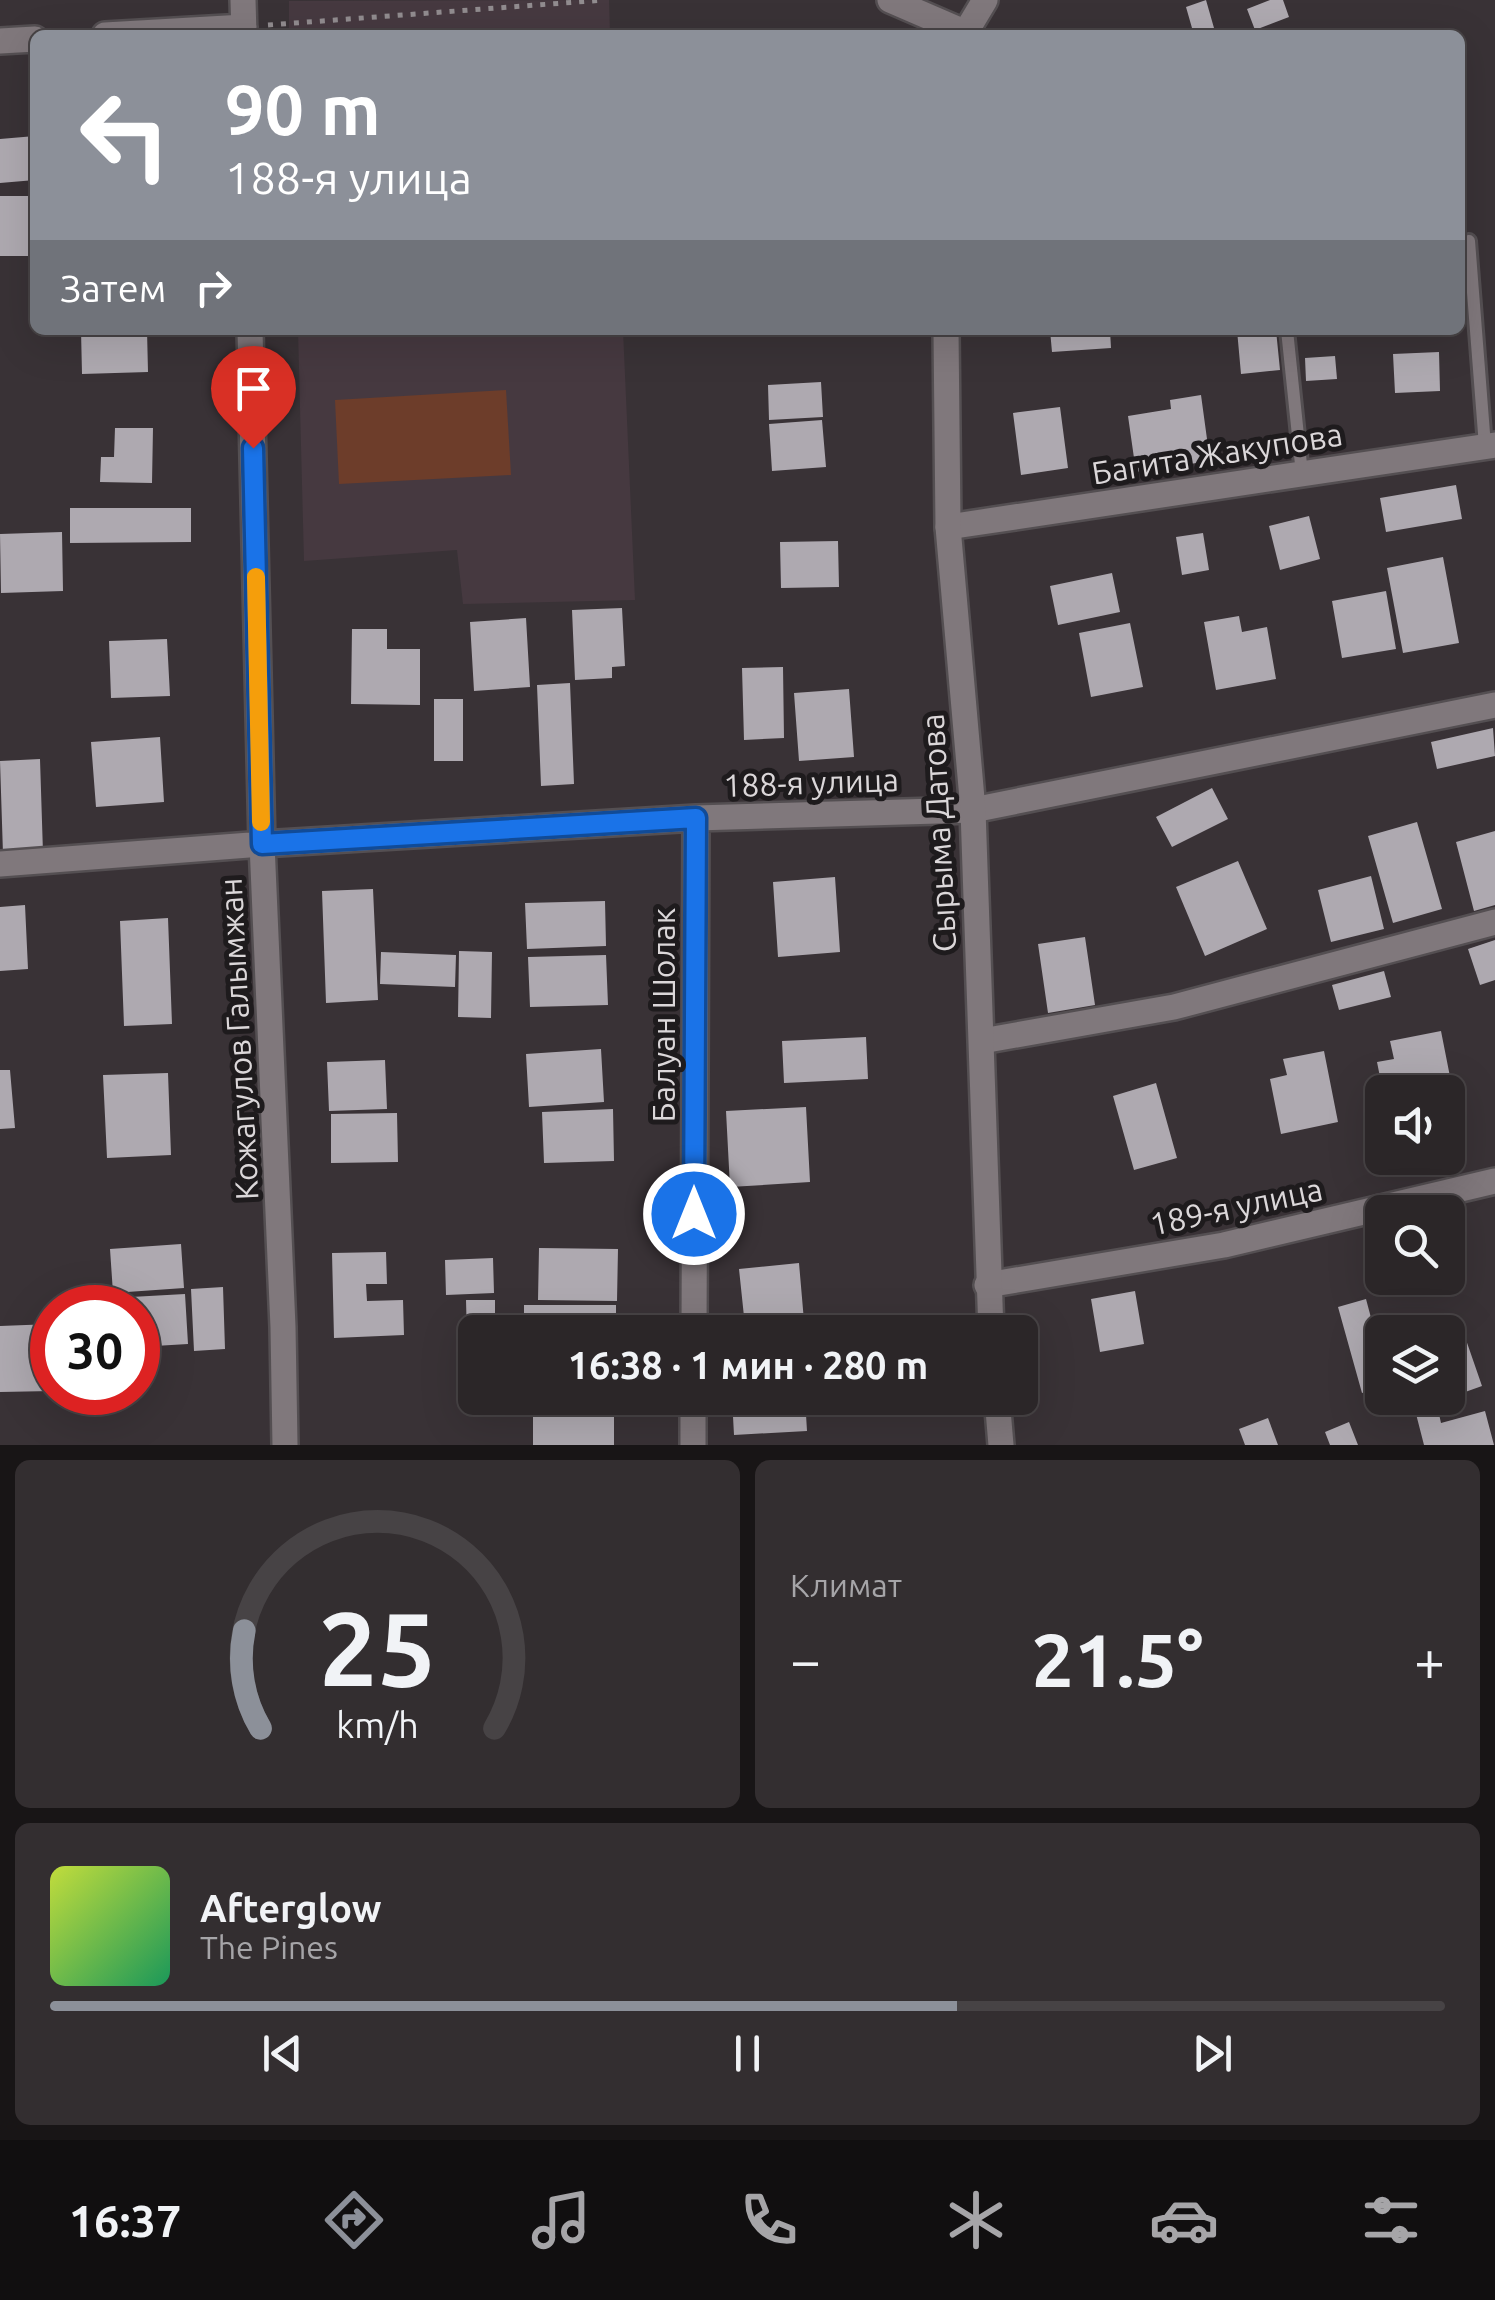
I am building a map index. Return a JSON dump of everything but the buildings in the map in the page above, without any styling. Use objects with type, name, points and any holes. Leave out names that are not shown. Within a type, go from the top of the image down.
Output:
[{"type":"street","points":[[243,0],[244,30]]},
{"type":"street","points":[[890,0],[955,30]]},
{"type":"street","points":[[966,30],[985,0]]},
{"type":"street","points":[[0,41],[30,39]]},
{"type":"street","name":"Кожагулов Галымжан","points":[[250,335],[262,844],[283,1327],[284,1445]]},
{"type":"street","name":"Сырыма Датова","points":[[946,335],[948,526],[973,810],[991,1315]]},
{"type":"street","name":"Багита Жакупова","points":[[948,526],[1490,445]]},
{"type":"street","name":"188-я улица","points":[[0,864],[696,818],[973,810],[1495,706]]},
{"type":"street","name":"Балуан Шолак","points":[[694,1315],[696,818]]},
{"type":"street","points":[[982,1041],[1174,1006],[1495,922]]},
{"type":"street","name":"189-я улица","points":[[988,1285],[1224,1245],[1495,1181]]},
{"type":"street","points":[[693,1445],[694,1415]]},
{"type":"street","points":[[998,1415],[1001,1445]]},
{"type":"lane","points":[[1469,242],[1490,445]]},
{"type":"lane","points":[[1288,335],[1302,474]]},
{"type":"path","points":[[256,30],[604,0]]},
{"type":"shaded area","points":[[609,0],[610,30],[289,30],[289,1]]},
{"type":"shaded area","points":[[298,335],[623,335],[635,600],[463,604],[457,550],[304,561]]},
{"type":"shaded area","points":[[506,390],[511,475],[339,484],[335,400]]},
{"type":"slow traffic","points":[[256,577],[261,822]]},
{"type":"route","points":[[253,448],[262,844],[696,818],[694,1214]]}]
